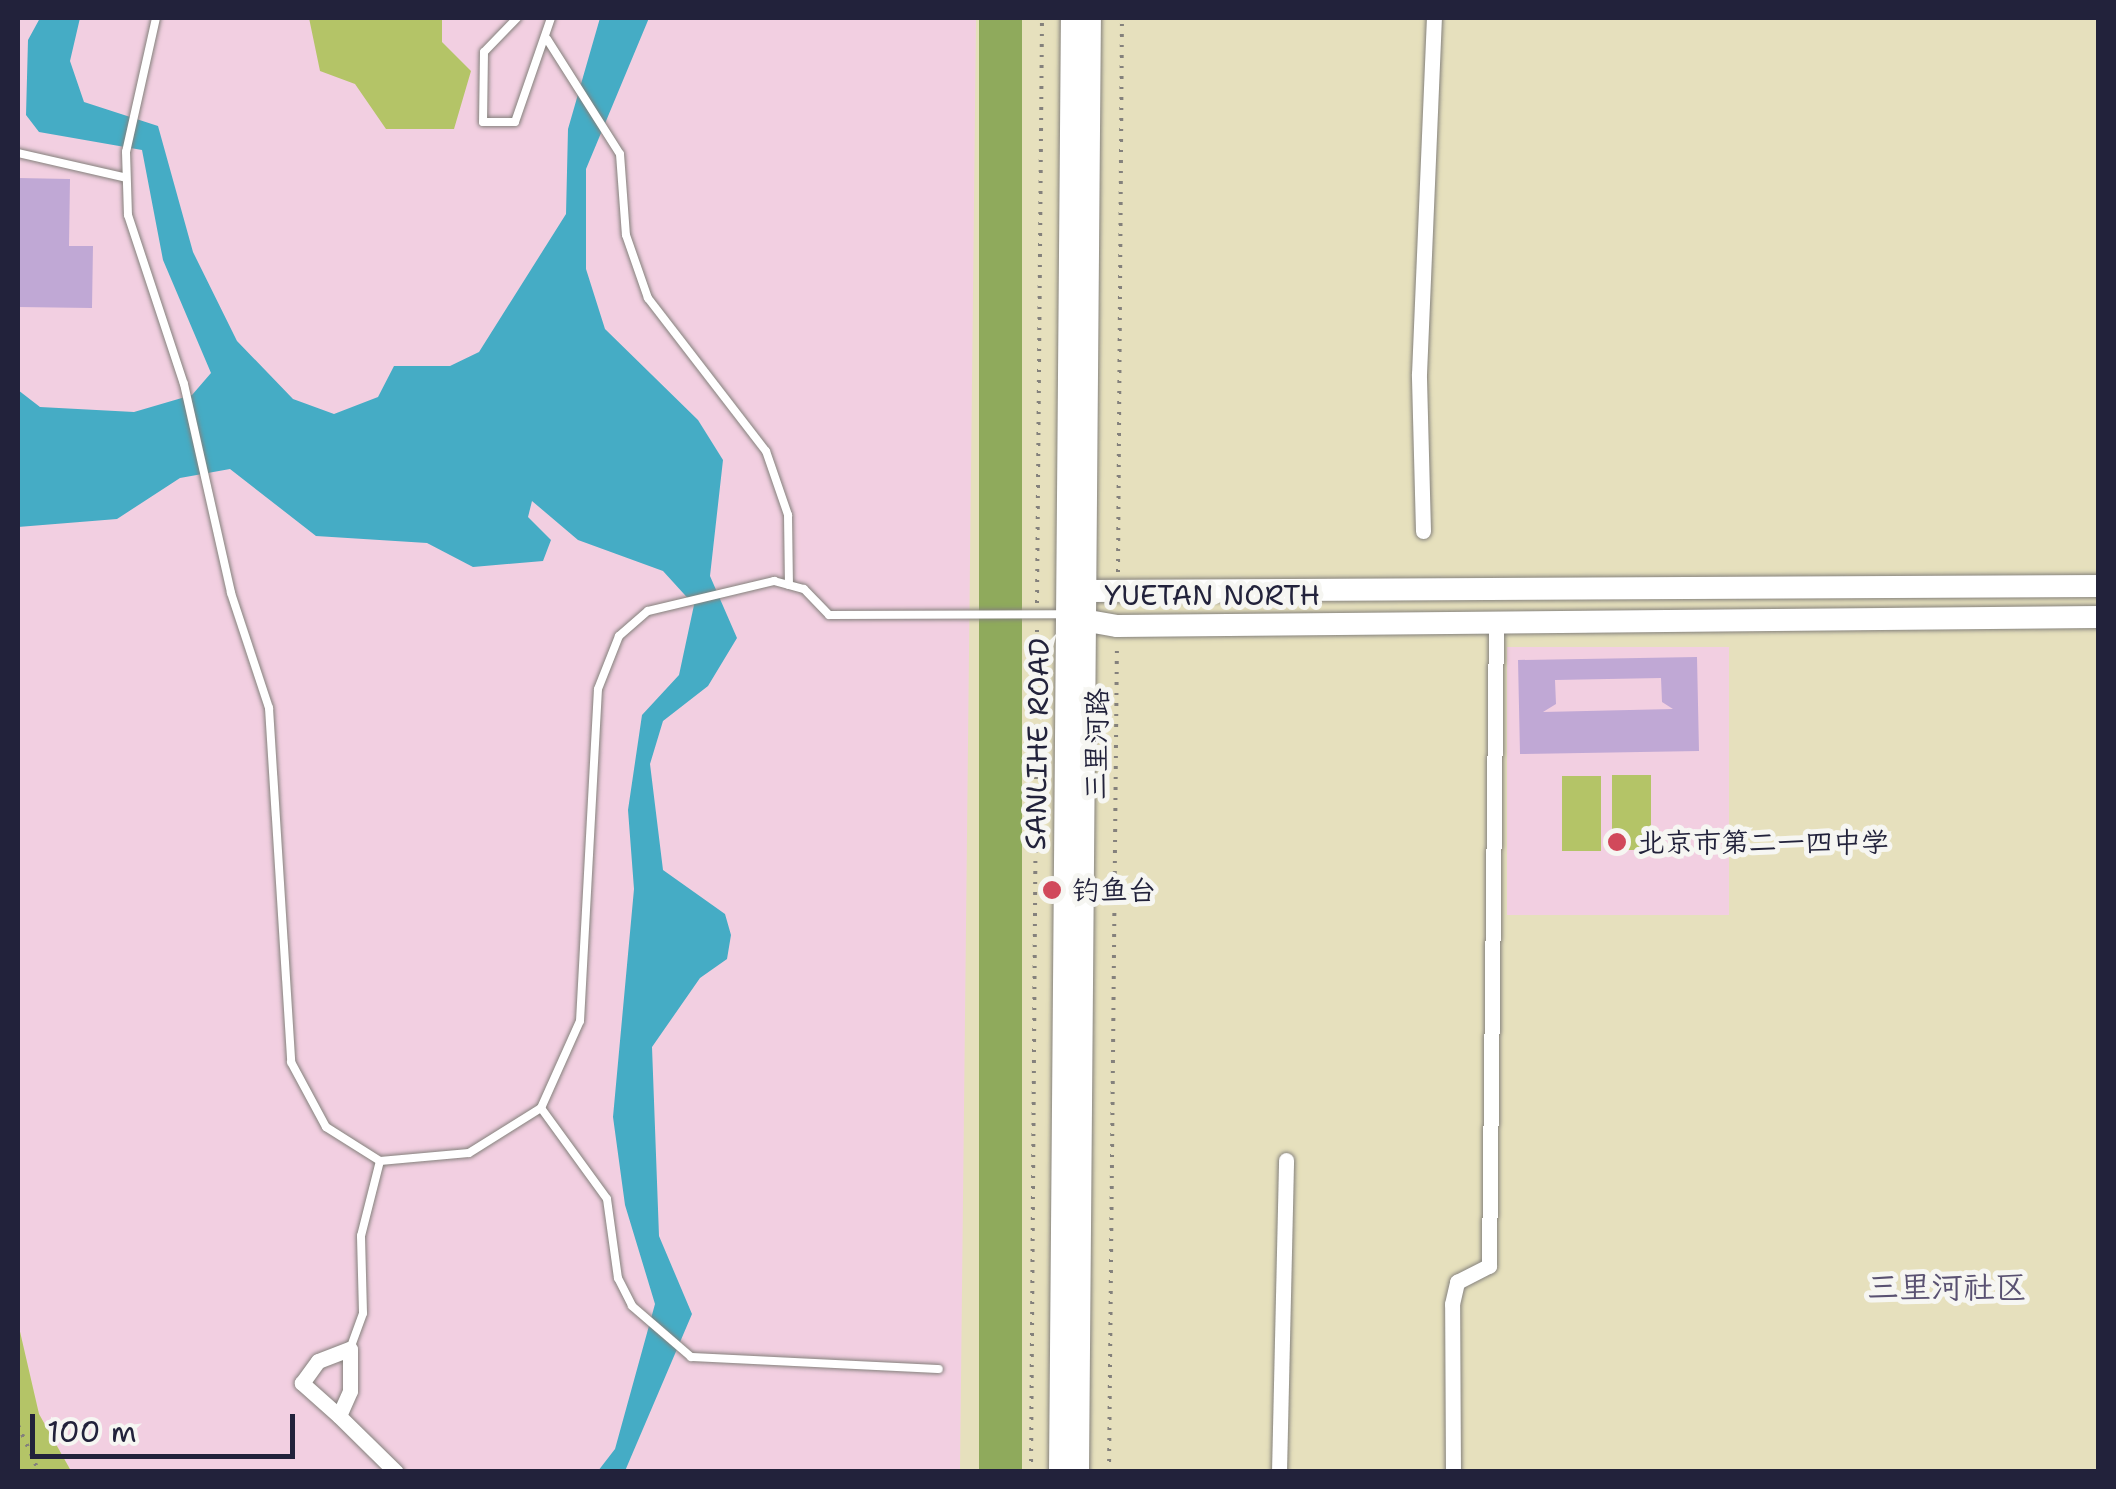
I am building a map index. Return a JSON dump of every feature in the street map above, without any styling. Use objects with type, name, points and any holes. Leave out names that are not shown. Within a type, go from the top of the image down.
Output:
[{"type":"main road","name":"SANLIHE ROAD","points":[[1072,18],[1079,620],[1078,1472]]},
{"type":"main road","name":"SANLIHE ROAD","points":[[1060,1472],[1079,620],[1088,591],[1090,18]]},
{"type":"main road","name":"YUETAN NORTH","points":[[1088,591],[2098,586]]},
{"type":"main road","name":"YUETAN NORTH","points":[[1079,620],[1117,626],[2098,618]]},
{"type":"street","points":[[1423,532],[1419,374],[1434,18]]},
{"type":"street","points":[[1453,1472],[1452,1304],[1457,1282],[1489,1266],[1496,622]]},
{"type":"street","points":[[1279,1472],[1286,1160]]},
{"type":"street","points":[[339,1416],[350,1349],[318,1361],[302,1383],[396,1472]]},
{"type":"lane","points":[[156,18],[133,111],[123,177],[210,477],[231,593],[269,708],[291,1062],[326,1127],[380,1161],[468,1152],[541,1108],[580,1021],[598,690],[619,636],[648,610],[719,599],[774,581],[789,585],[829,615],[1037,614],[1079,620]]},
{"type":"lane","points":[[517,18],[484,52],[483,122],[515,122],[547,39],[551,18]]},
{"type":"lane","points":[[547,39],[620,154],[626,235],[648,298],[766,451],[788,515],[789,585]]},
{"type":"lane","points":[[18,153],[123,177]]},
{"type":"lane","points":[[541,1108],[607,1198],[618,1278],[632,1306],[691,1356],[940,1369]]},
{"type":"lane","points":[[350,1349],[363,1313],[361,1236],[380,1161]]},
{"type":"path","points":[[1031,1472],[1042,18]]},
{"type":"path","points":[[1118,592],[1122,18]]},
{"type":"path","name":"三里河路","points":[[1109,1472],[1117,626]]},
{"type":"path","points":[[18,1424],[39,1472]]},
{"type":"shaded area","points":[[18,18],[976,18],[960,1471],[71,1471],[39,1414],[18,1323]]},
{"type":"shaded area","name":"北京市第二一四中学","points":[[1507,647],[1729,647],[1729,915],[1507,915]]},
{"type":"green space","points":[[309,18],[442,18],[442,42],[471,71],[454,129],[386,129],[355,84],[320,71]]},
{"type":"green space","points":[[979,18],[1022,18],[1022,1471],[979,1471]]},
{"type":"green space","points":[[1612,775],[1651,775],[1651,850],[1612,850]]},
{"type":"green space","points":[[1562,776],[1601,776],[1601,851],[1562,851]]},
{"type":"green space","points":[[18,1323],[39,1414],[71,1471],[18,1471]]},
{"type":"water","points":[[40,18],[80,18],[70,61],[84,102],[158,126],[193,252],[237,341],[293,399],[334,414],[378,397],[394,366],[450,366],[479,352],[566,214],[568,129],[600,18],[649,18],[586,169],[586,269],[605,329],[698,420],[723,460],[710,576],[737,638],[708,686],[663,721],[650,764],[663,870],[725,914],[731,935],[727,959],[700,978],[652,1047],[659,1236],[692,1314],[625,1471],[598,1471],[615,1449],[655,1304],[625,1205],[613,1117],[634,889],[628,810],[642,715],[679,675],[694,605],[663,571],[578,540],[532,501],[528,517],[551,540],[543,561],[473,567],[427,543],[316,536],[230,469],[180,478],[117,519],[18,527],[18,390],[40,407],[134,412],[192,395],[211,373],[163,260],[142,150],[39,132],[26,115],[28,40]]},
{"type":"building","points":[[18,178],[70,179],[69,246],[93,246],[92,308],[18,307]]},
{"type":"building","points":[[1697,657],[1699,751],[1520,754],[1518,660]],"holes":[[[1661,678],[1662,702],[1673,709],[1543,712],[1556,704],[1555,680]]]},
{"type":"place","name":"北京市第二一四中学","points":[[1617,842]]},
{"type":"place","name":"钓鱼台","points":[[1052,890]]},
{"type":"district","name":"三里河社区","points":[[1947,1287]]}]
